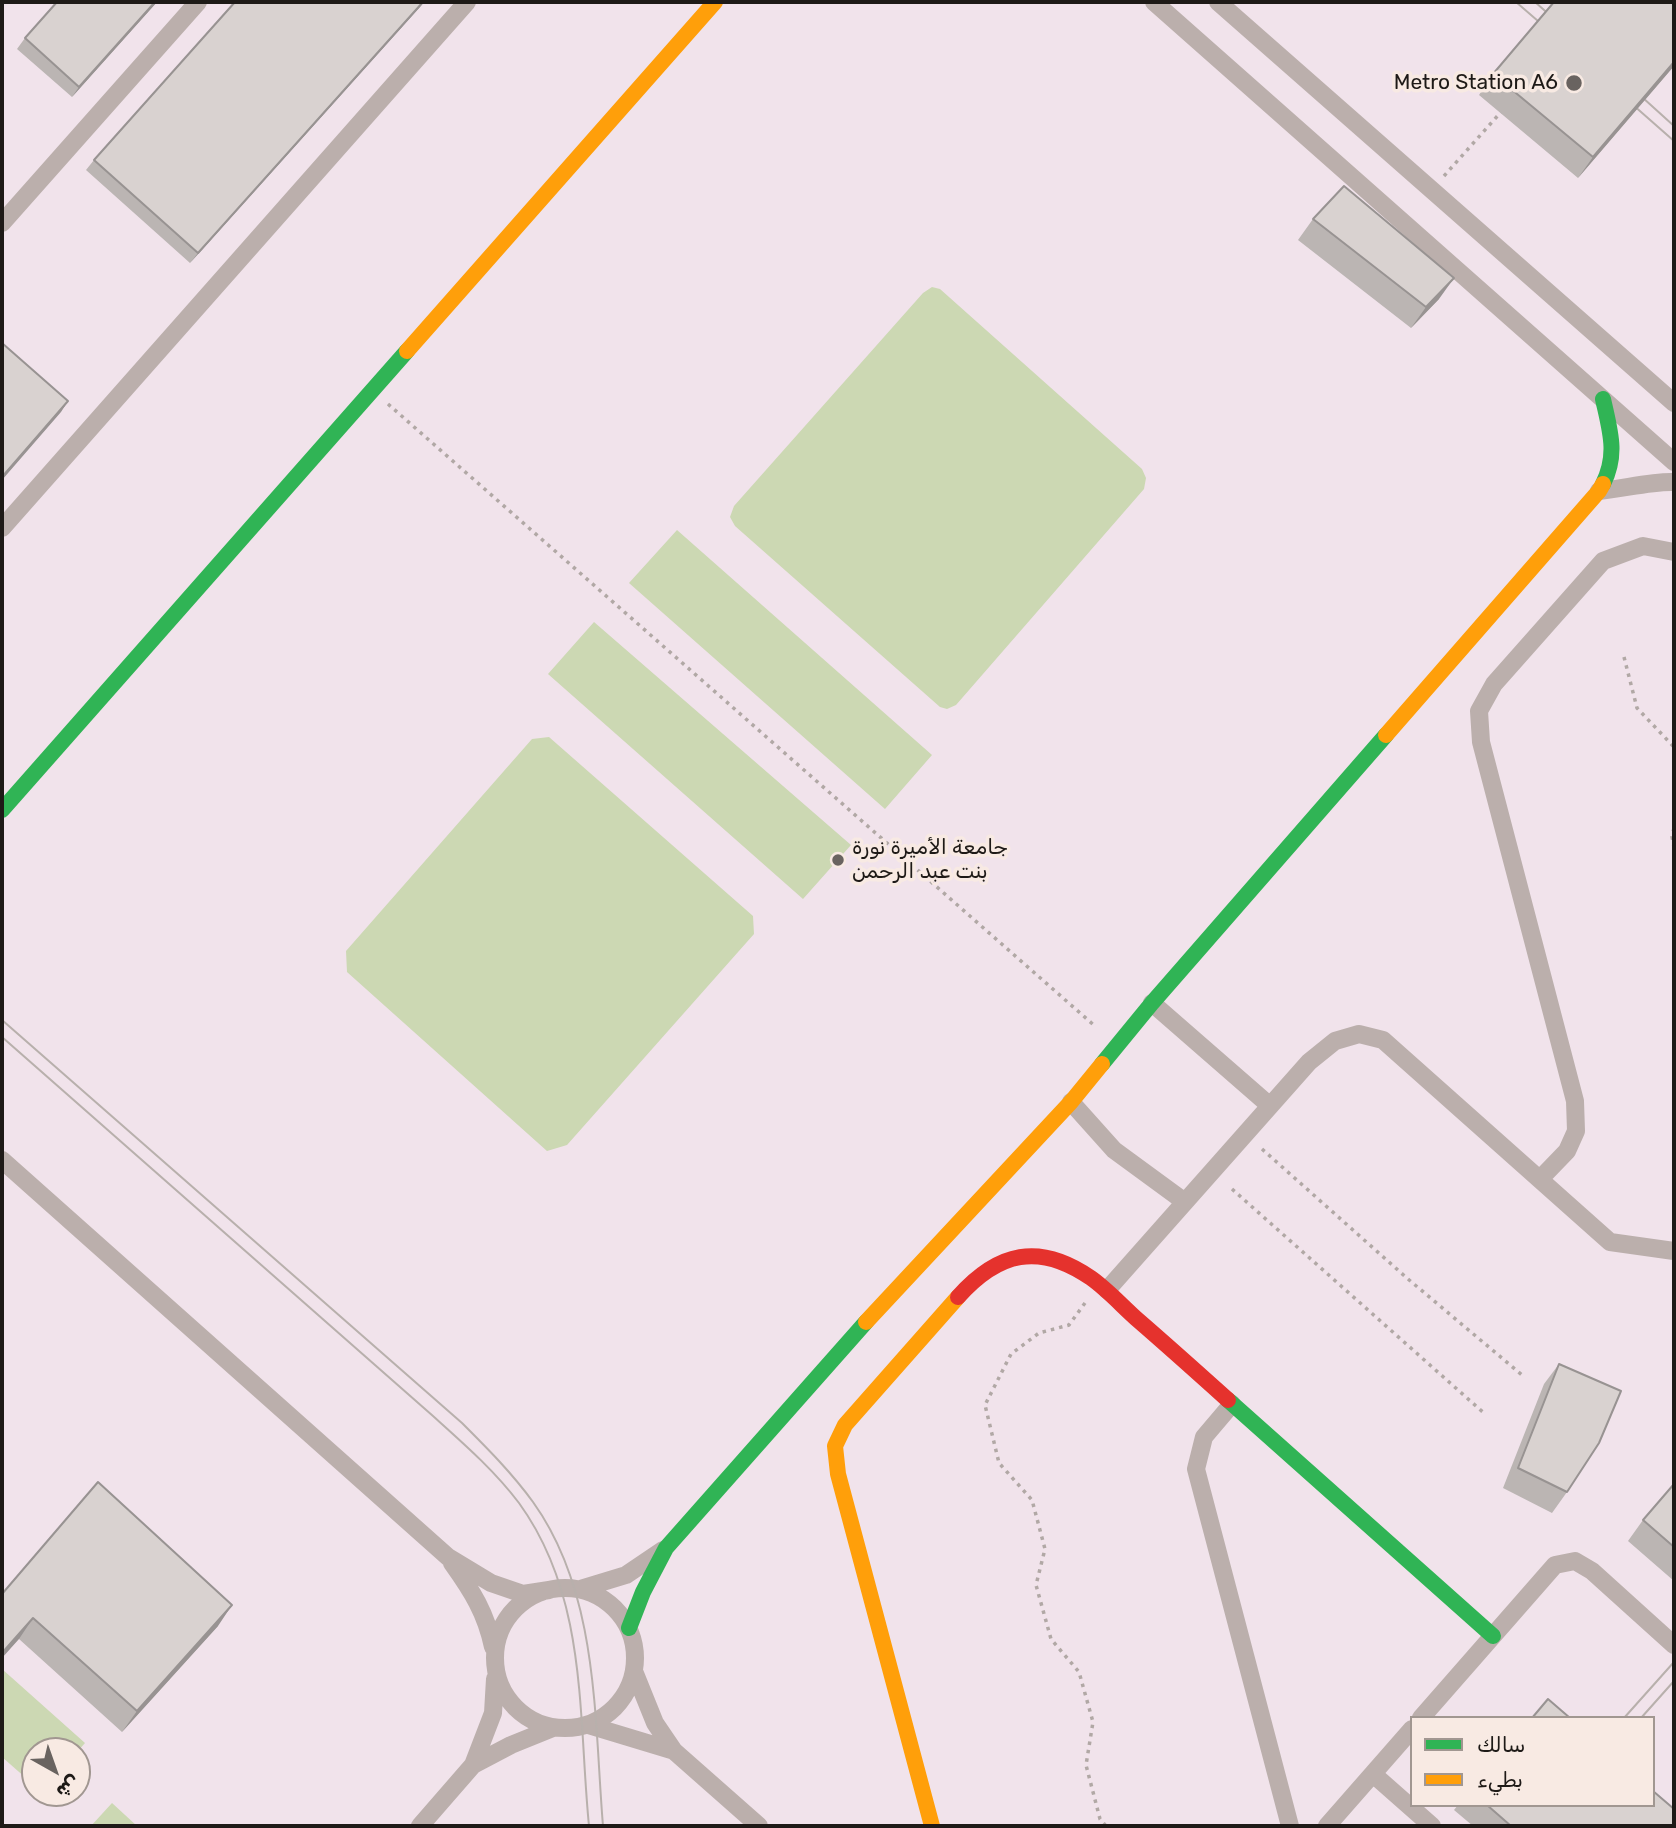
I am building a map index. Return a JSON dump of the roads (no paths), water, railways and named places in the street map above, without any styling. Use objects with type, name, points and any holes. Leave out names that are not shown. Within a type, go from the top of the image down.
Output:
[{"type":"street","points":[[2,223],[198,2]]},
{"type":"street","points":[[2,527],[467,2]]},
{"type":"street","points":[[2,810],[715,2]]},
{"type":"street","points":[[1154,2],[1674,462]]},
{"type":"street","points":[[1219,2],[1674,403]]},
{"type":"street","points":[[629,1628],[643,1592],[666,1548],[896,1288],[1071,1102],[1152,1003],[1599,491],[1611,467],[1611,434],[1603,399]]},
{"type":"street","points":[[1599,491],[1632,488],[1663,481],[1674,482]]},
{"type":"street","points":[[1540,1179],[1567,1151],[1576,1131],[1575,1101],[1481,742],[1479,711],[1494,684],[1603,561],[1643,546],[1674,552]]},
{"type":"street","points":[[1152,1003],[1269,1105]]},
{"type":"street","points":[[1107,1290],[1309,1062],[1335,1041],[1359,1034],[1383,1041],[1610,1242],[1674,1251]]},
{"type":"street","points":[[1071,1102],[1124,1141],[1185,1202]]},
{"type":"street","points":[[2,1160],[448,1558],[492,1583],[523,1594],[565,1588],[580,1589],[600,1597],[617,1610],[629,1628],[635,1649],[635,1671],[619,1704],[604,1717],[588,1725],[570,1729],[553,1728],[533,1722],[515,1709],[502,1692],[495,1672]]},
{"type":"street","points":[[932,1826],[838,1474],[835,1446],[845,1425],[974,1279],[997,1263],[1021,1256],[1045,1258],[1069,1265],[1107,1290],[1493,1636]]},
{"type":"street","points":[[1232,1404],[1204,1437],[1196,1469],[1290,1826]]},
{"type":"street","points":[[580,1589],[626,1575],[666,1548]]},
{"type":"street","points":[[420,1826],[473,1765],[493,1713],[494,1652],[488,1622],[474,1594],[448,1558]]},
{"type":"street","points":[[1424,1716],[1555,1565],[1575,1561],[1592,1571],[1674,1645]]},
{"type":"street","points":[[494,1652],[500,1631],[512,1612],[528,1598],[549,1590]]},
{"type":"street","points":[[635,1671],[655,1723],[674,1751],[759,1826]]},
{"type":"street","points":[[588,1725],[674,1751]]},
{"type":"street","points":[[473,1765],[511,1745],[553,1728]]},
{"type":"street","points":[[1328,1826],[1410,1731]]},
{"type":"street","points":[[1373,1774],[1410,1807]]},
{"type":"street","points":[[1410,1807],[1432,1826]]},
{"type":"tram line","points":[[1516,2],[1553,34]]},
{"type":"tram line","points":[[1535,2],[1561,25]]},
{"type":"tram line","points":[[1632,88],[1674,126]]},
{"type":"tram line","points":[[1624,97],[1674,141]]},
{"type":"tram line","points":[[2,1020],[462,1423],[508,1471],[533,1502],[555,1538],[571,1576],[582,1616],[594,1700],[603,1826]]},
{"type":"tram line","points":[[2,1037],[444,1426],[489,1468],[519,1503],[541,1540],[558,1578],[569,1618],[576,1659],[589,1826]]},
{"type":"tram line","points":[[1626,1716],[1674,1662]]},
{"type":"tram line","points":[[1643,1716],[1674,1681]]},
{"type":"place","name":"Metro Station A6","points":[[1574,83]]},
{"type":"place","name":"جامعة الأميرة نورة بنت عبد الرحمن","points":[[838,860]]}]
